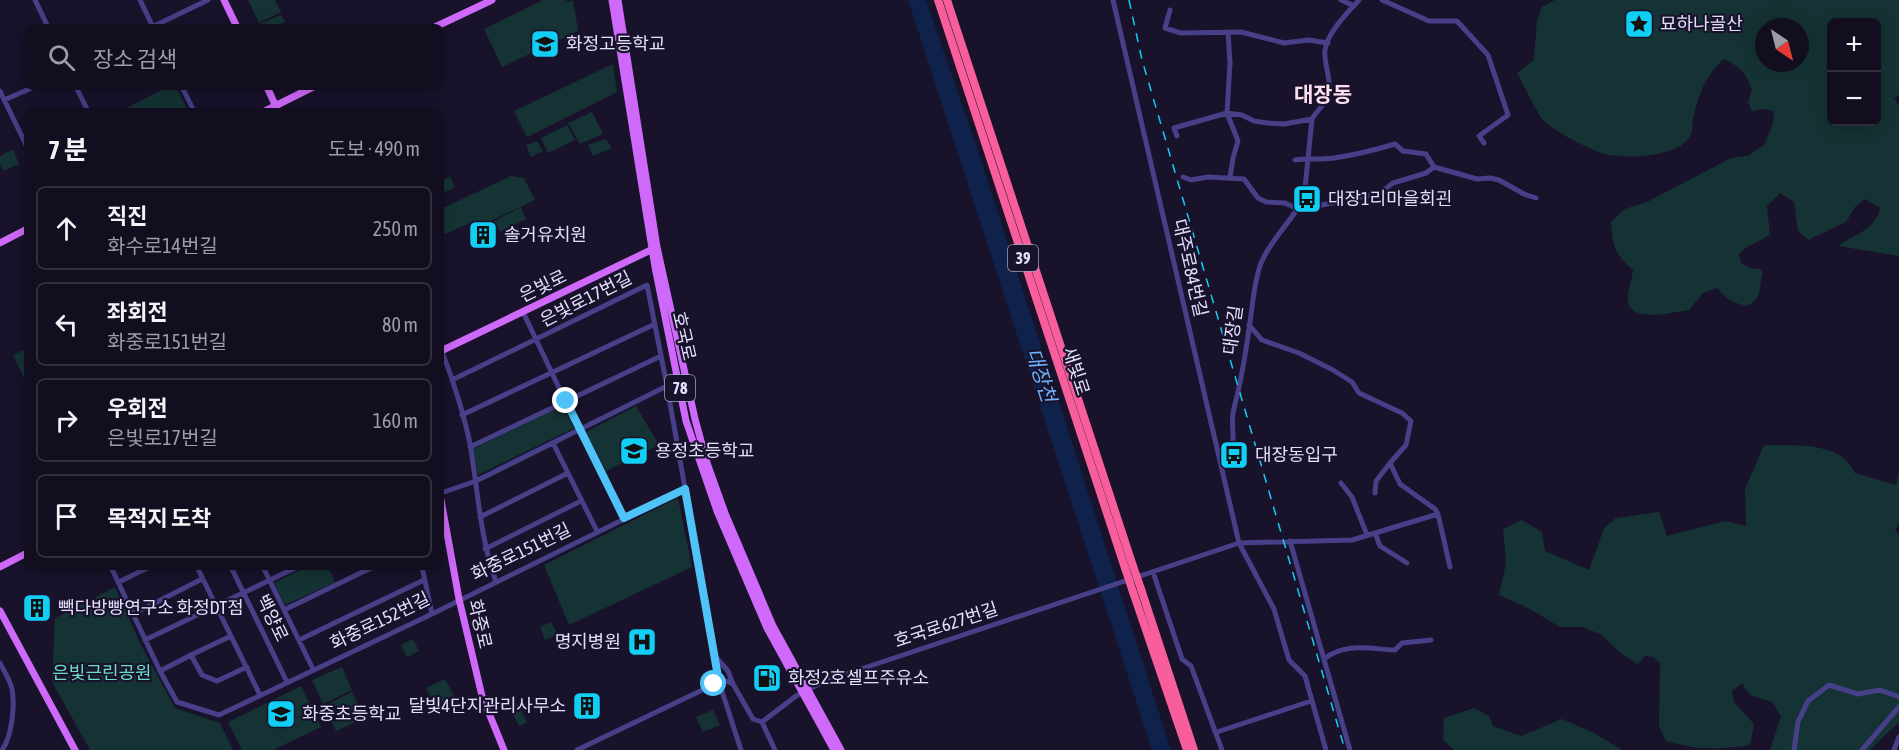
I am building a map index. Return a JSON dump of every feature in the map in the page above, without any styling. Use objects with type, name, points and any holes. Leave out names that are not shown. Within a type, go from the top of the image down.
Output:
[{"type":"highway","name":"새빛로","points":[[938,0],[1137,591],[1187,750]]},
{"type":"highway","name":"새빛로","points":[[947,0],[1111,515]]},
{"type":"highway","name":"새빛로","points":[[1137,591],[1194,750]]},
{"type":"main road","points":[[224,0],[236,24]]},
{"type":"main road","points":[[441,24],[492,0]]},
{"type":"main road","name":"호국로","points":[[612,0],[654,248],[694,419],[707,463],[725,513],[773,626],[834,750]]},
{"type":"main road","name":"호국로","points":[[618,0],[654,248]]},
{"type":"main road","points":[[268,90],[277,108],[308,90]]},
{"type":"main road","points":[[0,243],[24,231]]},
{"type":"main road","name":"은빛로","points":[[444,350],[654,248]]},
{"type":"main road","name":"화중로","points":[[444,516],[459,599],[482,696],[504,750]]},
{"type":"main road","points":[[0,567],[24,555]]},
{"type":"main road","points":[[0,611],[75,750]]},
{"type":"main road","name":"호국로","points":[[805,691],[841,750]]},
{"type":"street","points":[[35,0],[47,24]]},
{"type":"street","points":[[140,0],[152,24]]},
{"type":"street","points":[[159,24],[208,0]]},
{"type":"street","name":"대주로84번길","points":[[1113,0],[1239,543]]},
{"type":"street","points":[[1341,0],[1354,6]]},
{"type":"street","name":"대장길","points":[[1221,462],[1230,454],[1233,444],[1231,425],[1240,393],[1253,294],[1261,264],[1270,246],[1304,198],[1312,119],[1317,109],[1327,99],[1329,84],[1324,49],[1335,27],[1359,0]]},
{"type":"street","points":[[1382,0],[1429,21],[1457,21],[1488,54],[1508,115],[1479,136],[1484,143]]},
{"type":"street","points":[[1170,10],[1165,28],[1181,33],[1241,32],[1284,43],[1309,40],[1328,43]]},
{"type":"street","points":[[1228,32],[1230,63],[1227,113],[1238,141],[1230,177]]},
{"type":"street","points":[[4,100],[27,90]]},
{"type":"street","points":[[78,90],[86,108]]},
{"type":"street","points":[[184,90],[192,108]]},
{"type":"street","points":[[0,91],[24,141]]},
{"type":"street","points":[[1177,136],[1174,128],[1227,113],[1267,123],[1284,124],[1312,119]]},
{"type":"street","points":[[1295,160],[1309,157],[1331,159],[1395,144],[1403,151],[1426,154],[1434,167],[1477,179],[1499,180],[1536,198]]},
{"type":"street","points":[[1184,177],[1191,180],[1208,177],[1244,179],[1258,198],[1266,202],[1312,207],[1380,193],[1393,183],[1434,167]]},
{"type":"street","name":"은빛로17번길","points":[[537,340],[647,285],[655,324]]},
{"type":"street","name":"은빛로17번길","points":[[523,312],[624,518]]},
{"type":"street","points":[[462,415],[655,324],[719,682],[741,750]]},
{"type":"street","points":[[1249,325],[1262,340],[1299,353],[1333,370],[1352,382],[1359,393],[1402,413],[1411,421],[1406,445],[1376,482],[1375,493]]},
{"type":"street","points":[[453,380],[537,340]]},
{"type":"street","points":[[470,447],[661,356]]},
{"type":"street","points":[[444,358],[453,380],[470,447],[485,549],[496,582]]},
{"type":"street","points":[[444,492],[476,482],[667,386]]},
{"type":"street","name":"화중로151번길","points":[[554,443],[597,531]]},
{"type":"street","points":[[1390,463],[1400,484],[1435,509],[1438,514],[1450,567]]},
{"type":"street","points":[[480,517],[568,473]]},
{"type":"street","points":[[1341,483],[1352,497],[1367,535]]},
{"type":"street","name":"화중로151번길","points":[[459,599],[685,489]]},
{"type":"street","points":[[485,549],[581,501]]},
{"type":"street","points":[[1222,750],[1191,666],[1182,659],[1153,572],[1239,543],[1352,540],[1438,514]]},
{"type":"street","points":[[1375,533],[1380,546],[1407,563]]},
{"type":"street","points":[[1290,541],[1350,750]]},
{"type":"street","points":[[1239,543],[1274,609],[1289,660],[1305,676],[1326,750]]},
{"type":"street","name":"화중로152번길","points":[[113,570],[177,702],[219,715],[459,599]]},
{"type":"street","points":[[119,582],[143,570]]},
{"type":"street","points":[[198,570],[260,695]]},
{"type":"street","name":"백양로","points":[[232,570],[286,682]]},
{"type":"street","points":[[264,570],[313,669]]},
{"type":"street","points":[[145,640],[291,570]]},
{"type":"street","points":[[284,610],[367,570]]},
{"type":"street","points":[[422,570],[432,614]]},
{"type":"street","name":"호국로627번길","points":[[805,691],[825,681],[1153,572]]},
{"type":"street","points":[[133,614],[202,579]]},
{"type":"street","name":"화중로152번길","points":[[299,640],[424,580]]},
{"type":"street","points":[[160,671],[231,636]]},
{"type":"street","points":[[1324,659],[1333,652],[1357,646],[1365,649],[1395,650],[1402,643],[1431,640]]},
{"type":"street","points":[[714,654],[723,663],[753,719],[762,722],[775,750]]},
{"type":"street","points":[[191,655],[202,675],[217,681],[247,667]]},
{"type":"street","points":[[0,663],[12,689],[12,720],[6,745],[2,750]]},
{"type":"street","points":[[577,750],[719,682],[733,684]]},
{"type":"street","points":[[1794,750],[1798,722],[1808,701],[1828,685],[1858,694],[1880,690],[1899,697]]},
{"type":"street","points":[[762,722],[805,691]]},
{"type":"street","points":[[1216,732],[1311,700]]},
{"type":"street","points":[[1862,750],[1899,707]]},
{"type":"street","points":[[1894,750],[1899,737]]},
{"type":"green space","points":[[248,0],[275,0],[281,12],[259,23]]},
{"type":"green space","points":[[543,0],[566,0],[568,2],[573,0],[578,31],[502,67],[484,29]]},
{"type":"green space","points":[[1555,0],[1899,0],[1899,95],[1894,98],[1899,106],[1899,256],[1838,246],[1864,231],[1874,222],[1880,208],[1865,199],[1855,207],[1846,222],[1808,240],[1798,231],[1794,202],[1780,193],[1767,206],[1770,235],[1739,254],[1741,263],[1750,268],[1760,269],[1763,273],[1758,296],[1752,303],[1747,306],[1734,302],[1717,288],[1703,293],[1689,310],[1652,315],[1635,312],[1628,298],[1633,270],[1616,249],[1611,222],[1625,209],[1647,202],[1731,158],[1748,156],[1764,145],[1773,124],[1774,111],[1764,109],[1752,111],[1748,102],[1752,90],[1747,79],[1739,68],[1724,59],[1712,72],[1700,94],[1691,134],[1684,143],[1675,149],[1651,155],[1604,154],[1564,135],[1544,121],[1517,73],[1534,60],[1537,19],[1542,7]]},
{"type":"green space","points":[[281,15],[285,22],[281,24],[260,24]]},
{"type":"green space","points":[[613,64],[617,92],[527,137],[514,111]]},
{"type":"green space","points":[[161,90],[178,90],[186,108],[127,108]]},
{"type":"green space","points":[[592,112],[603,134],[580,144],[568,123]]},
{"type":"green space","points":[[567,125],[575,140],[548,153],[541,138]]},
{"type":"green space","points":[[606,139],[612,148],[593,156],[588,145]]},
{"type":"green space","points":[[537,141],[543,151],[531,157],[526,145]]},
{"type":"green space","points":[[13,149],[19,164],[3,171],[0,156]]},
{"type":"green space","points":[[450,176],[455,187],[444,192],[444,179]]},
{"type":"green space","points":[[511,176],[524,178],[535,200],[475,228],[472,222],[444,235],[444,208]]},
{"type":"green space","points":[[521,207],[526,219],[500,232],[494,221]]},
{"type":"green space","points":[[24,350],[24,378],[13,355]]},
{"type":"green space","points":[[563,405],[574,428],[478,475],[473,449]]},
{"type":"green space","points":[[636,406],[659,445],[606,471],[586,432]]},
{"type":"green space","points":[[1764,445],[1816,447],[1828,450],[1848,462],[1855,473],[1896,485],[1899,470],[1899,523],[1895,530],[1899,535],[1899,722],[1870,750],[1770,750],[1781,716],[1772,702],[1750,695],[1742,683],[1732,691],[1734,702],[1754,724],[1750,745],[1708,748],[1666,741],[1659,726],[1660,663],[1653,657],[1645,656],[1638,664],[1619,652],[1602,635],[1583,627],[1560,627],[1528,608],[1499,595],[1506,563],[1503,529],[1522,520],[1542,532],[1545,551],[1589,570],[1604,528],[1616,518],[1659,512],[1667,536],[1725,521],[1746,526],[1745,489]]},
{"type":"green space","points":[[678,498],[692,567],[569,625],[544,565]]},
{"type":"green space","points":[[300,570],[329,570],[335,582],[285,605],[274,583]]},
{"type":"green space","name":"은빛근린공원","points":[[115,587],[140,643],[175,708],[220,723],[233,750],[90,750],[52,682],[55,618]]},
{"type":"green space","points":[[551,622],[557,634],[545,640],[540,627]]},
{"type":"green space","points":[[413,639],[419,651],[407,657],[401,645]]},
{"type":"green space","points":[[342,667],[352,690],[323,704],[312,680]]},
{"type":"green space","points":[[445,679],[455,698],[436,708],[426,688]]},
{"type":"green space","name":"화중초등학교","points":[[301,686],[321,727],[273,750],[242,750],[228,722]]},
{"type":"green space","points":[[352,692],[365,718],[336,731],[324,706]]},
{"type":"green space","points":[[517,703],[527,722],[519,726],[509,707]]},
{"type":"green space","points":[[1474,708],[1489,716],[1493,726],[1521,736],[1562,719],[1592,732],[1622,750],[1454,750],[1443,740],[1444,718]]},
{"type":"green space","points":[[713,710],[720,725],[703,732],[696,717]]},
{"type":"water","name":"대장천","points":[[908,0],[926,0],[977,148],[1171,750],[1152,750]]},
{"type":"railway","points":[[1129,0],[1142,60],[1345,750]]},
{"type":"place","name":"묘하나골산","points":[[1639,24]]},
{"type":"place","name":"화정고등학교","points":[[545,44]]},
{"type":"place","name":"대장1리마을회괸","points":[[1307,199]]},
{"type":"place","name":"솔거유치원","points":[[483,235]]},
{"type":"place","name":"용정초등학교","points":[[634,451]]},
{"type":"place","name":"대장동입구","points":[[1234,455]]},
{"type":"place","name":"빽다방빵연구소 화정DT점","points":[[37,608]]},
{"type":"place","name":"명지병원","points":[[642,642]]},
{"type":"place","name":"화정2호셀프주유소","points":[[767,678]]},
{"type":"place","name":"달빛4단지관리사무소","points":[[587,706]]},
{"type":"place","name":"화중초등학교","points":[[281,714]]},
{"type":"district","name":"대장동","points":[[1323,95]]},
{"type":"route","points":[[566,401],[624,518],[685,489],[719,682],[714,684]]}]
